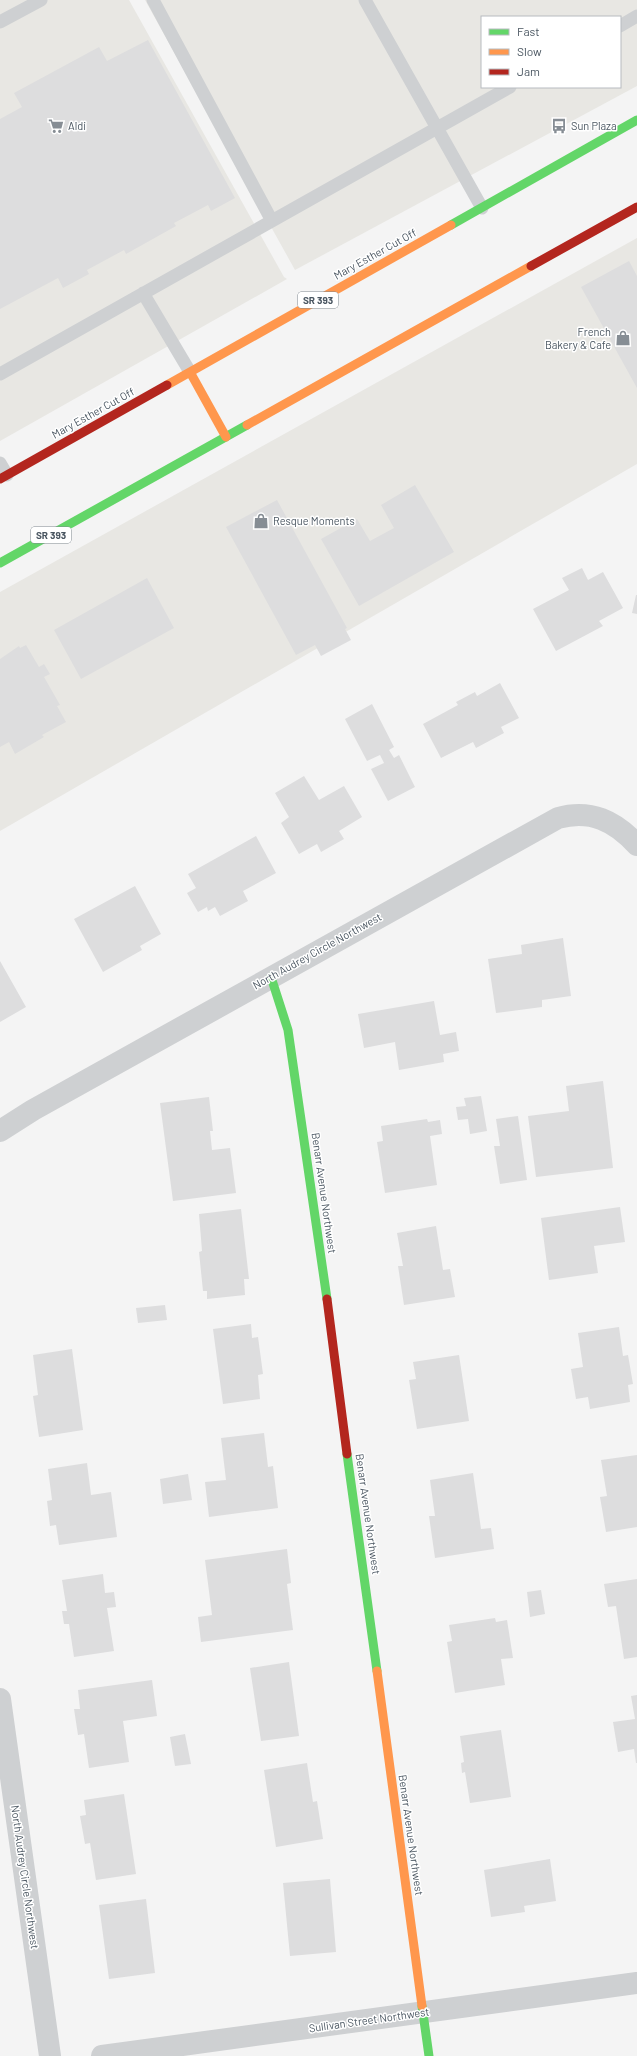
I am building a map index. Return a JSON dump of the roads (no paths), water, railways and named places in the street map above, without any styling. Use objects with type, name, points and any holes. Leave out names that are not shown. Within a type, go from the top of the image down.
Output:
[{"type":"main road","name":"Mary Esther Cut Off","points":[[3,477],[637,120]]},
{"type":"main road","name":"SR 393","points":[[0,563],[637,208]]},
{"type":"main road","points":[[190,372],[226,437]]},
{"type":"main road","name":"Benarr Avenue Northwest","points":[[271,977],[288,1030],[323,1275],[429,2056]]},
{"type":"street","name":"North Audrey Circle Northwest","points":[[0,1131],[33,1110],[558,818],[572,814],[596,817],[624,830],[637,844]]},
{"type":"street","name":"North Audrey Circle Northwest","points":[[0,1699],[50,2056]]},
{"type":"street","name":"Sullivan Street Northwest","points":[[102,2056],[637,1983]]},
{"type":"lane","points":[[0,22],[41,0]]},
{"type":"lane","points":[[154,0],[272,221]]},
{"type":"lane","points":[[365,0],[482,208]]},
{"type":"lane","points":[[621,25],[637,16]]},
{"type":"lane","points":[[0,374],[508,88]]},
{"type":"lane","points":[[143,293],[190,372]]},
{"type":"lane","points":[[0,463],[3,477]]},
{"type":"place","name":"Aldi","points":[[56,126]]},
{"type":"place","name":"Sun Plaza","points":[[559,126]]},
{"type":"place","name":"French Bakery & Cafe","points":[[623,338]]},
{"type":"place","name":"Resque Moments","points":[[261,521]]}]
